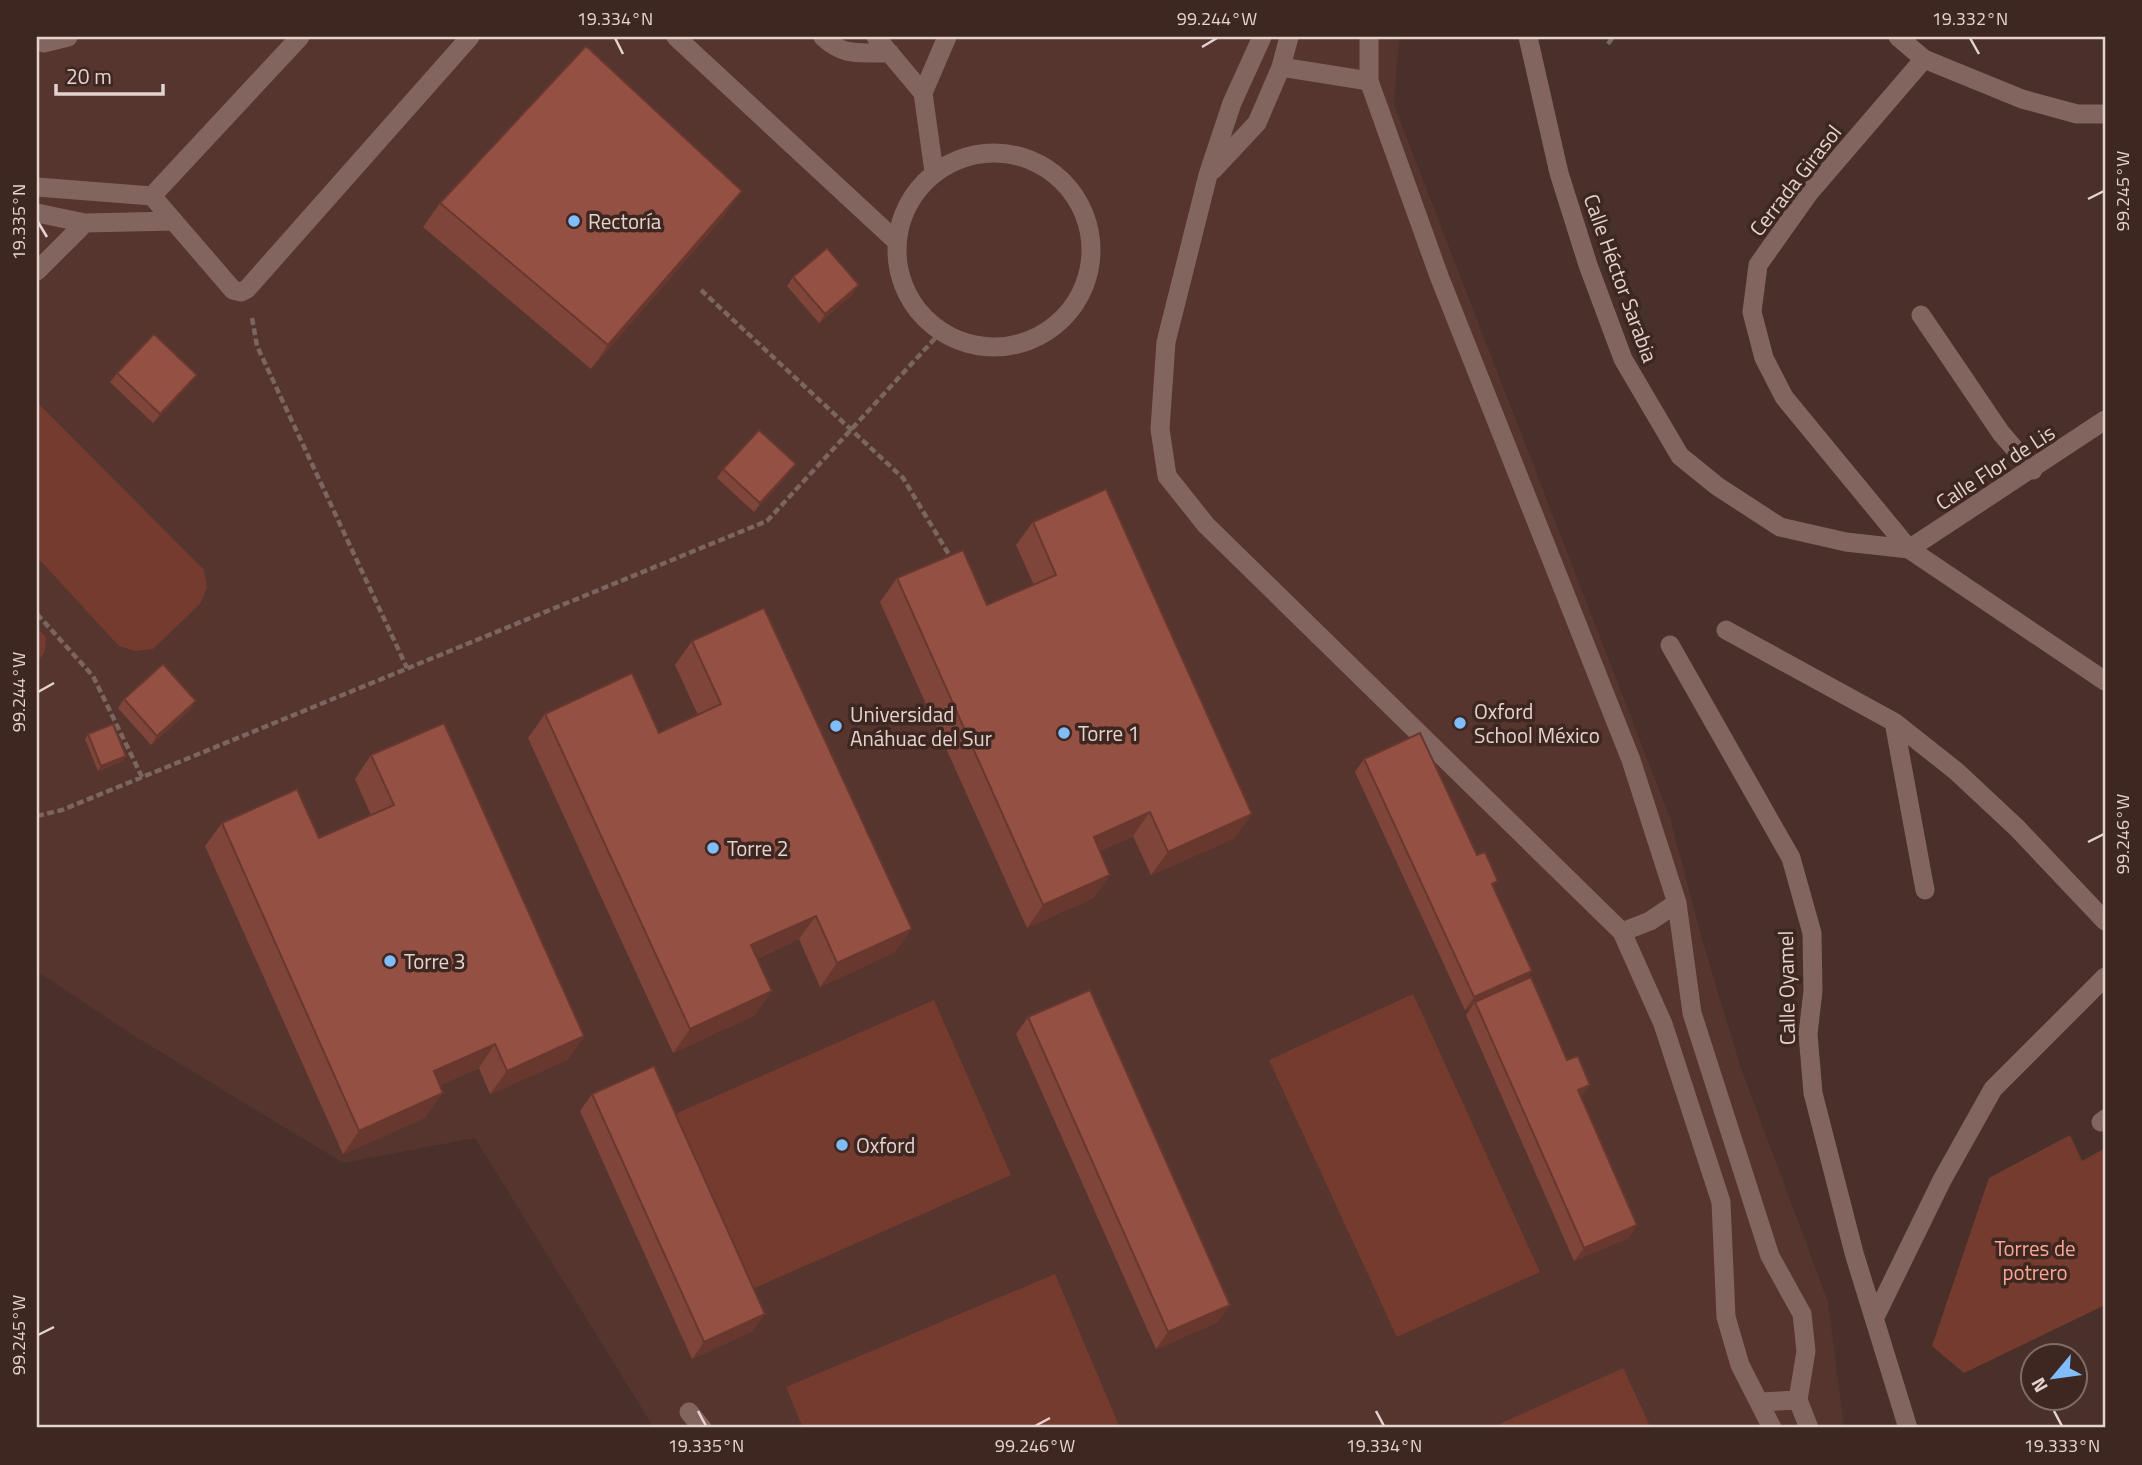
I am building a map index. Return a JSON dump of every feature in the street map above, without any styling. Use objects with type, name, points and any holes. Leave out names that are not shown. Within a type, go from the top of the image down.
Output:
[{"type":"street","points":[[37,39],[44,43],[68,37]]},
{"type":"street","points":[[37,187],[152,196],[233,290],[241,292],[247,289],[470,37]]},
{"type":"street","points":[[676,37],[895,240]]},
{"type":"street","points":[[824,37],[836,49],[845,52],[890,53]]},
{"type":"street","points":[[876,37],[923,93]]},
{"type":"street","points":[[934,172],[923,93],[947,37]]},
{"type":"street","points":[[1262,37],[1232,103],[1208,175],[1166,342],[1160,429],[1167,476],[1206,525],[1622,932],[1663,1024],[1721,1202],[1726,1318],[1740,1364],[1772,1428]]},
{"type":"street","points":[[1208,175],[1257,123],[1281,67],[1289,37]]},
{"type":"street","points":[[1369,37],[1369,81],[1439,276],[1631,760],[1677,903],[1692,1013],[1770,1256],[1802,1314],[1806,1351],[1798,1399],[1809,1428]]},
{"type":"street","name":"Calle Héctor Sarabia","points":[[1528,37],[1559,173],[1588,265],[1623,359],[1680,456],[1717,486],[1780,527],[1846,542],[1909,550],[2105,681]]},
{"type":"street","points":[[1898,37],[1924,59],[2022,99],[2077,114],[2105,114]]},
{"type":"street","points":[[152,196],[289,40]]},
{"type":"street","name":"Cerrada Girasol","points":[[1909,550],[1784,397],[1765,358],[1752,312],[1758,265],[1809,193],[1924,59]]},
{"type":"street","points":[[1281,67],[1369,81]]},
{"type":"street","points":[[1232,103],[1257,123]]},
{"type":"street","points":[[1000,152],[1036,161],[1066,183],[1085,214],[1093,249],[1080,301],[1041,338],[990,350],[939,334],[904,292],[895,240],[908,201],[934,172],[966,155],[1000,152]]},
{"type":"street","points":[[37,213],[85,223],[174,221]]},
{"type":"street","points":[[37,271],[85,223]]},
{"type":"street","points":[[1922,315],[2001,433],[2033,470]]},
{"type":"street","name":"Calle Flor de Lis","points":[[1909,550],[2105,420]]},
{"type":"street","points":[[1727,631],[1894,722],[1956,771],[2017,828],[2105,921]]},
{"type":"street","name":"Calle Oyamel","points":[[1670,645],[1791,858],[1812,933],[1813,991],[1808,1034],[1813,1093],[1854,1253],[1876,1315],[1908,1428]]},
{"type":"street","points":[[1894,722],[1925,890]]},
{"type":"street","points":[[1622,932],[1650,921],[1677,903]]},
{"type":"street","points":[[1876,1315],[1942,1180],[1993,1089],[2105,977]]},
{"type":"street","points":[[1760,1402],[1798,1399]]},
{"type":"street","points":[[689,1412],[702,1428]]},
{"type":"path","points":[[1608,44],[1613,37]]},
{"type":"path","points":[[247,289],[257,346],[407,668]]},
{"type":"path","points":[[701,290],[903,478],[954,562]]},
{"type":"path","points":[[37,816],[62,810],[767,521],[939,334]]},
{"type":"path","points":[[37,614],[93,676],[142,777]]},
{"type":"shaded area","name":"Universidad Anáhuac del Sur","points":[[37,37],[1399,37],[1394,105],[1670,818],[1704,946],[1741,1068],[1828,1302],[1844,1428],[654,1428],[475,1138],[343,1163],[136,1037],[37,971]]},
{"type":"green space","points":[[37,402],[204,570],[207,588],[200,604],[153,649],[135,651],[119,646],[37,557]]},
{"type":"green space","points":[[37,628],[46,637],[45,651],[37,663]]},
{"type":"green space","points":[[1413,994],[1540,1272],[1397,1337],[1269,1060]]},
{"type":"green space","name":"Oxford","points":[[934,1000],[1011,1175],[750,1290],[673,1115]]},
{"type":"green space","name":"Torres de potrero","points":[[2070,1135],[2082,1161],[2105,1148],[2105,1305],[2028,1342],[2020,1342],[2020,1346],[1964,1373],[1932,1346],[1989,1178]]},
{"type":"green space","points":[[1055,1274],[1120,1428],[803,1428],[786,1387]]},
{"type":"green space","points":[[1623,1368],[1651,1428],[1491,1428]]},
{"type":"building","name":"Rectoría","points":[[586,46],[742,191],[608,345],[440,203]]},
{"type":"building","points":[[827,248],[859,285],[825,314],[793,277]]},
{"type":"building","points":[[154,334],[197,375],[160,414],[117,373]]},
{"type":"building","points":[[759,430],[796,464],[760,503],[723,469]]},
{"type":"building","name":"Torre 1","points":[[1106,489],[1252,814],[1168,852],[1150,812],[1094,837],[1110,875],[1043,905],[897,578],[963,550],[987,605],[1056,575],[1033,522]]},
{"type":"building","name":"Torre 2","points":[[764,608],[912,929],[837,963],[816,916],[751,945],[772,991],[690,1029],[545,714],[632,673],[659,733],[721,704],[692,641]]},
{"type":"building","points":[[163,664],[196,701],[157,736],[124,699]]},
{"type":"building","name":"Torre 3","points":[[444,723],[584,1036],[507,1071],[495,1044],[434,1071],[443,1093],[359,1131],[222,823],[297,789],[319,838],[394,805],[371,755]]},
{"type":"building","points":[[113,724],[126,756],[101,766],[88,734]]},
{"type":"building","points":[[1420,733],[1477,855],[1485,852],[1498,881],[1492,884],[1532,971],[1474,997],[1364,759]]},
{"type":"building","points":[[1531,977],[1567,1060],[1578,1056],[1590,1085],[1578,1090],[1637,1225],[1584,1248],[1475,1002]]},
{"type":"building","points":[[1090,990],[1230,1305],[1168,1332],[1028,1017]]},
{"type":"building","points":[[654,1066],[765,1314],[704,1342],[592,1094]]},
{"type":"place","name":"Rectoría","points":[[574,221]]},
{"type":"place","name":"Oxford School México","points":[[1460,723]]},
{"type":"place","name":"Universidad Anáhuac del Sur","points":[[836,726]]},
{"type":"place","name":"Torre 1","points":[[1064,733]]},
{"type":"place","name":"Torre 2","points":[[713,848]]},
{"type":"place","name":"Torre 3","points":[[390,961]]},
{"type":"place","name":"Oxford","points":[[842,1145]]}]
